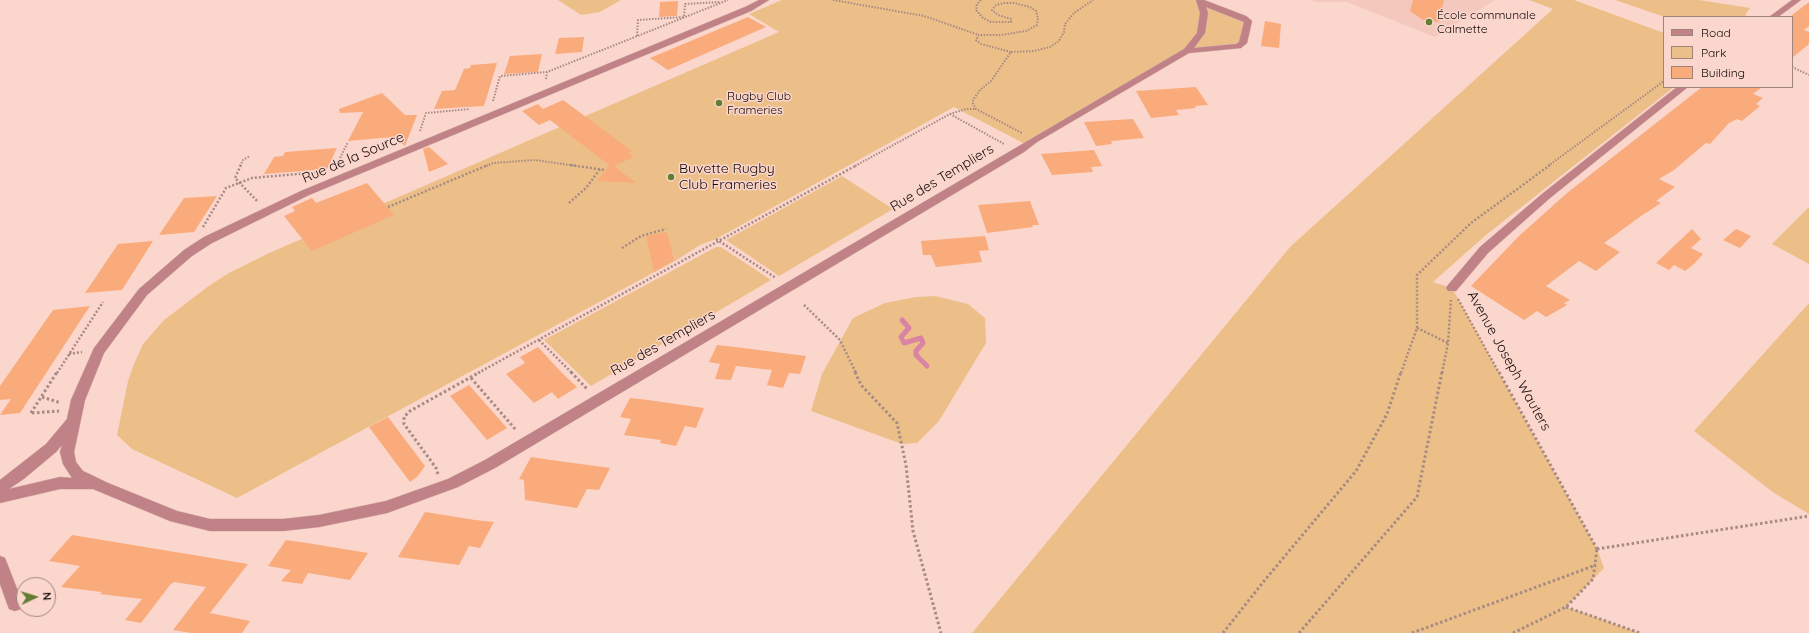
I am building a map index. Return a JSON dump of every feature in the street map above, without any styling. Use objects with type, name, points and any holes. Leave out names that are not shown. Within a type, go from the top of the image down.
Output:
[{"type":"street","name":"Rue de la Source","points":[[70,464],[67,452],[74,416],[78,400],[98,351],[113,329],[143,292],[188,253],[201,244],[333,176],[415,147],[748,9],[764,0]]},
{"type":"street","points":[[1774,16],[1796,0]]},
{"type":"street","points":[[1187,51],[1238,46],[1243,43],[1248,22],[1243,18],[1201,1]]},
{"type":"street","name":"Rue des Templiers","points":[[70,464],[78,475],[103,487],[175,517],[210,525],[283,525],[319,521],[387,507],[443,487],[490,464],[1034,140],[1187,51],[1201,33],[1204,13],[1201,1]]},
{"type":"street","name":"Avenue Joseph Wauters","points":[[1452,288],[1464,271],[1490,245],[1546,196],[1683,88]]},
{"type":"street","points":[[0,488],[20,474],[51,448],[74,416]]},
{"type":"street","points":[[0,497],[60,483],[84,483],[103,487]]},
{"type":"street","points":[[0,563],[15,604]]},
{"type":"path","points":[[492,108],[500,76],[547,72],[728,0]]},
{"type":"path","points":[[832,0],[924,16],[979,35],[1016,34],[1032,29],[1038,22],[1036,11],[1030,7],[1009,3],[996,5],[992,10],[998,15],[1012,19],[1011,22],[987,21],[979,15],[976,10],[977,4],[981,0]]},
{"type":"path","points":[[979,35],[976,40],[981,44],[1011,52],[1050,47],[1059,41],[1064,32],[1065,24],[1074,13],[1082,6],[1093,0]]},
{"type":"path","points":[[684,18],[685,4],[724,1]]},
{"type":"path","points":[[637,36],[638,20],[684,18]]},
{"type":"path","points":[[976,109],[973,104],[973,100],[980,90],[991,81],[1007,60],[1011,52]]},
{"type":"path","points":[[1793,67],[1809,75]]},
{"type":"path","points":[[544,94],[547,72]]},
{"type":"path","points":[[1223,633],[1264,581],[1356,471],[1387,414],[1417,328],[1417,275],[1471,223],[1663,82]]},
{"type":"path","points":[[415,147],[426,113],[477,109]]},
{"type":"path","points":[[443,487],[436,468],[404,424],[404,417],[410,411],[950,114],[966,109],[976,109],[1034,140]]},
{"type":"path","points":[[950,114],[1017,151]]},
{"type":"path","points":[[203,228],[226,188],[252,178],[333,176],[348,142]]},
{"type":"path","points":[[250,156],[243,160],[235,178],[238,183],[267,210]]},
{"type":"path","points":[[388,208],[493,163],[535,160],[575,164],[605,170]]},
{"type":"path","points":[[569,203],[586,188],[600,169]]},
{"type":"path","points":[[622,248],[646,234],[666,229]]},
{"type":"path","points":[[716,239],[790,286]]},
{"type":"path","points":[[1299,633],[1417,496],[1448,343],[1452,288]]},
{"type":"path","name":"Avenue Joseph Wauters","points":[[1452,288],[1597,549]]},
{"type":"path","points":[[74,416],[31,414],[103,302]]},
{"type":"path","points":[[804,305],[840,340],[861,385],[897,423],[906,464],[912,531],[941,633]]},
{"type":"path","points":[[1417,328],[1448,343]]},
{"type":"path","points":[[539,340],[597,400]]},
{"type":"path","points":[[471,378],[526,442]]},
{"type":"path","points":[[42,397],[58,402],[74,416]]},
{"type":"path","points":[[1513,633],[1566,608],[1593,579],[1597,549],[1809,516]]},
{"type":"path","points":[[1412,633],[1596,565]]},
{"type":"path","points":[[1566,608],[1640,633]]},
{"type":"shaded area","name":"École communale Calmette","points":[[1312,0],[1495,0],[1435,37],[1347,2],[1314,2]]},
{"type":"green space","points":[[558,0],[621,0],[600,12],[581,15]]},
{"type":"green space","points":[[782,0],[1200,0],[1248,21],[1243,43],[1187,51],[1027,145],[954,107],[716,239],[700,245],[675,261],[237,498],[132,449],[117,435],[128,381],[143,344],[164,320],[210,285],[229,273],[267,254],[779,32],[749,14]]},
{"type":"green space","points":[[1529,0],[1574,0],[1663,33],[1663,88],[1673,88],[1486,235],[1433,282],[1452,288],[1597,549],[1604,568],[1566,607],[1640,633],[972,633],[1290,247],[1553,9]]},
{"type":"green space","points":[[1615,0],[1699,0],[1750,8],[1745,15],[1747,16],[1663,16]]},
{"type":"green space","points":[[842,176],[893,209],[779,276],[726,240]]},
{"type":"green space","points":[[1809,207],[1809,264],[1772,244]]},
{"type":"green space","points":[[716,247],[721,247],[771,280],[591,386],[544,340]]},
{"type":"green space","points":[[935,296],[968,304],[985,318],[986,343],[939,421],[917,443],[902,444],[811,411],[822,374],[853,318],[885,303],[916,297]]},
{"type":"green space","points":[[1809,303],[1809,514],[1774,493],[1694,431]]},
{"type":"building","points":[[1413,0],[1444,0],[1439,22],[1423,20],[1410,11]]},
{"type":"building","points":[[678,1],[677,16],[659,17],[660,2]]},
{"type":"building","points":[[1809,2],[1809,26],[1804,30],[1809,32],[1809,44],[1793,57],[1793,16],[1792,15]]},
{"type":"building","points":[[748,17],[766,27],[668,70],[650,58]]},
{"type":"building","points":[[1265,21],[1281,24],[1279,48],[1261,46]]},
{"type":"building","points":[[584,37],[582,52],[555,54],[559,38]]},
{"type":"building","points":[[542,54],[538,72],[504,74],[510,56]]},
{"type":"building","points":[[497,63],[484,106],[434,109],[442,91],[455,90],[464,69],[470,68],[471,65]]},
{"type":"building","points":[[1196,87],[1208,105],[1176,110],[1179,115],[1151,118],[1136,91]]},
{"type":"building","points":[[1701,88],[1761,88],[1753,94],[1763,98],[1756,104],[1760,106],[1742,121],[1737,119],[1729,123],[1710,144],[1706,143],[1674,170],[1659,179],[1675,187],[1656,201],[1661,203],[1604,243],[1620,252],[1596,271],[1579,261],[1546,286],[1570,300],[1564,303],[1567,305],[1546,317],[1537,311],[1524,320],[1471,286],[1519,236],[1567,193]]},
{"type":"building","points":[[382,93],[405,115],[417,115],[405,146],[393,137],[348,141],[363,112],[340,113],[339,109]]},
{"type":"building","points":[[563,100],[632,151],[628,153],[634,157],[614,166],[636,183],[597,181],[609,165],[550,120],[539,125],[522,111],[538,104],[543,109]]},
{"type":"building","points":[[1133,119],[1144,138],[1111,141],[1112,144],[1096,146],[1084,122]]},
{"type":"building","points":[[429,147],[448,164],[429,172],[423,149]]},
{"type":"building","points":[[337,148],[327,169],[264,174],[274,157],[283,156],[285,152]]},
{"type":"building","points":[[1094,150],[1102,166],[1091,167],[1093,172],[1052,175],[1041,154]]},
{"type":"building","points":[[367,183],[394,215],[312,251],[284,216],[295,211],[292,207],[312,198],[316,203]]},
{"type":"building","points":[[217,196],[194,232],[159,235],[184,198]]},
{"type":"building","points":[[1030,201],[1039,225],[987,233],[978,205]]},
{"type":"building","points":[[1692,229],[1701,239],[1691,248],[1703,254],[1694,264],[1685,271],[1674,265],[1669,270],[1656,263]]},
{"type":"building","points":[[1736,229],[1751,236],[1740,248],[1723,240]]},
{"type":"building","points":[[667,232],[674,260],[654,272],[646,236]]},
{"type":"building","points":[[985,236],[989,250],[979,251],[982,262],[936,267],[931,255],[923,255],[921,241]]},
{"type":"building","points":[[153,241],[122,290],[85,293],[118,244]]},
{"type":"building","points":[[90,306],[20,413],[0,415],[11,399],[0,400],[0,386],[53,310]]},
{"type":"building","points":[[717,345],[806,356],[800,374],[789,373],[783,388],[767,385],[772,370],[736,366],[731,380],[715,379],[720,364],[709,362]]},
{"type":"building","points":[[538,347],[577,387],[558,399],[552,392],[534,403],[506,374],[525,363],[520,357]]},
{"type":"building","points":[[469,385],[507,428],[487,440],[450,396]]},
{"type":"building","points":[[630,398],[704,408],[696,428],[685,426],[676,446],[660,443],[661,440],[624,435],[631,419],[620,417]]},
{"type":"building","points":[[388,417],[425,466],[417,477],[410,482],[369,427]]},
{"type":"building","points":[[531,457],[610,468],[599,490],[587,489],[577,508],[525,500],[524,480],[519,479]]},
{"type":"building","points":[[425,512],[494,522],[480,548],[469,546],[459,565],[398,557]]},
{"type":"building","points":[[72,535],[248,564],[210,613],[250,621],[242,633],[191,633],[173,630],[206,587],[174,582],[170,585],[141,623],[125,620],[142,599],[100,594],[102,592],[61,587],[80,566],[49,561]]},
{"type":"building","points":[[286,540],[368,553],[350,580],[308,573],[302,584],[281,581],[291,570],[268,566]]},
{"type":"waterway","points":[[902,320],[909,328],[901,337],[904,343],[921,338],[923,343],[916,351],[916,355],[927,366]]},
{"type":"place","name":"École communale Calmette","points":[[1429,22]]},
{"type":"place","name":"Rugby Club Frameries","points":[[719,103]]},
{"type":"place","name":"Buvette Rugby Club Frameries","points":[[671,177]]}]
